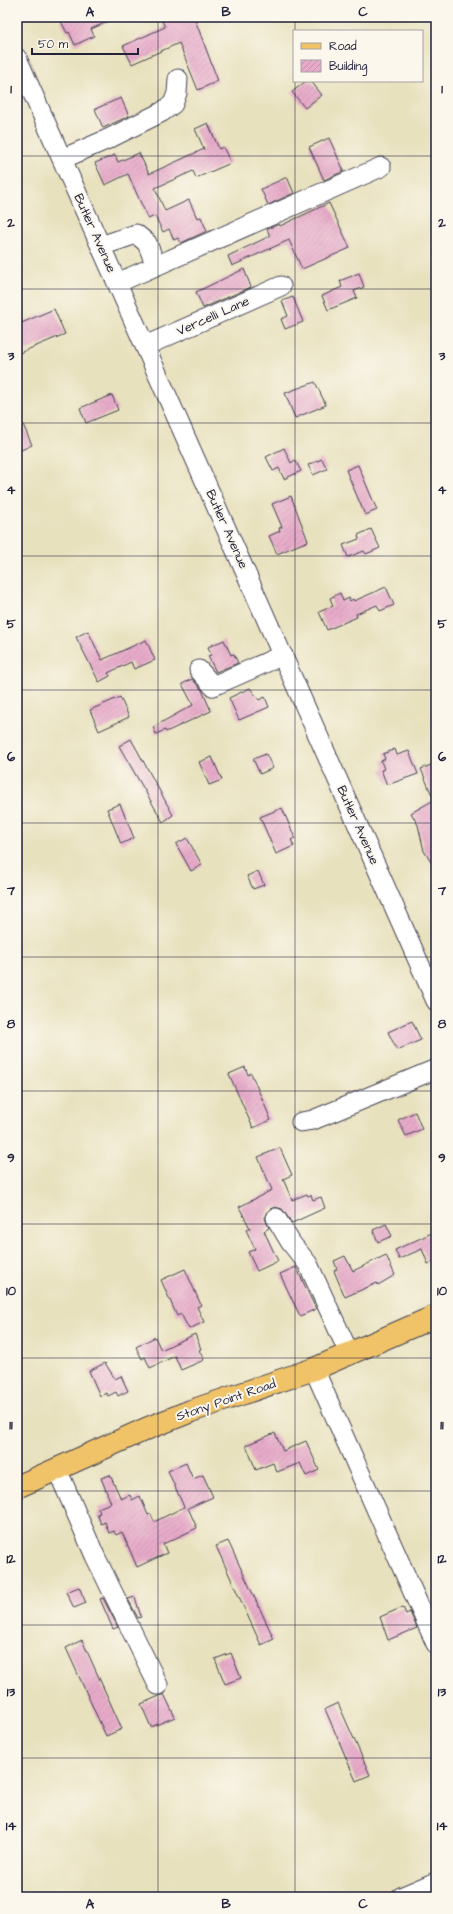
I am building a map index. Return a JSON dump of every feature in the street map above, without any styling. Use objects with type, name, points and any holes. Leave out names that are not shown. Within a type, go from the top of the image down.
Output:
[{"type":"main road","name":"Stony Point Road","points":[[17,1487],[146,1429],[191,1411],[314,1369],[350,1355],[436,1316]]},
{"type":"street","name":"Butler Avenue","points":[[17,58],[23,86],[62,160],[101,246],[436,1001]]},
{"type":"street","points":[[62,160],[162,112],[173,104],[177,93],[178,79]]},
{"type":"street","points":[[117,282],[381,167]]},
{"type":"street","points":[[101,246],[136,234],[147,243],[156,266]]},
{"type":"street","name":"Vercelli Lane","points":[[146,346],[280,286]]},
{"type":"street","points":[[199,670],[213,686],[283,656]]},
{"type":"street","points":[[301,1122],[313,1120],[436,1069]]},
{"type":"street","points":[[276,1218],[291,1242],[308,1264],[350,1355]]},
{"type":"street","points":[[314,1369],[436,1644]]},
{"type":"street","points":[[57,1469],[95,1556],[158,1685]]},
{"type":"street","points":[[412,1895],[436,1882]]},
{"type":"building","points":[[71,17],[118,17],[91,29],[94,36],[75,45],[69,32],[67,33],[61,21]]},
{"type":"building","points":[[160,17],[194,17],[218,81],[198,90],[179,43],[132,64],[123,46],[165,27]]},
{"type":"building","points":[[305,82],[312,82],[322,95],[305,108],[292,92]]},
{"type":"building","points":[[121,98],[129,116],[103,128],[95,109]]},
{"type":"building","points":[[208,123],[219,149],[223,147],[231,163],[196,178],[193,171],[155,188],[165,211],[189,200],[197,218],[201,217],[207,231],[181,243],[178,238],[174,240],[169,229],[163,232],[155,216],[148,219],[128,174],[105,185],[95,163],[115,155],[118,162],[139,153],[149,174],[204,149],[195,129]]},
{"type":"building","points":[[329,138],[344,171],[324,180],[309,147]]},
{"type":"building","points":[[287,177],[294,193],[268,205],[261,189]]},
{"type":"building","points":[[329,203],[350,248],[302,269],[289,240],[232,266],[228,256],[270,236],[267,229],[279,224],[280,226]]},
{"type":"building","points":[[244,269],[251,287],[203,308],[196,292]]},
{"type":"building","points":[[359,273],[364,287],[354,291],[357,298],[328,310],[322,296],[342,287],[340,281]]},
{"type":"building","points":[[293,297],[303,322],[285,329],[281,319],[288,316],[282,301]]},
{"type":"building","points":[[54,309],[65,334],[17,354],[17,325]]},
{"type":"building","points":[[315,382],[326,405],[295,418],[285,393]]},
{"type":"building","points":[[112,395],[118,410],[86,423],[80,408]]},
{"type":"building","points":[[17,411],[32,445],[17,452]]},
{"type":"building","points":[[284,448],[291,463],[295,460],[301,471],[284,479],[279,468],[273,471],[266,457]]},
{"type":"building","points":[[322,459],[327,469],[313,475],[308,465]]},
{"type":"building","points":[[358,465],[377,510],[365,515],[346,470]]},
{"type":"building","points":[[291,496],[308,541],[277,554],[269,536],[280,531],[279,528],[282,527],[272,504]]},
{"type":"building","points":[[371,529],[380,548],[366,554],[364,551],[348,557],[343,545],[359,539],[358,535]]},
{"type":"building","points":[[386,587],[394,605],[380,611],[377,605],[356,614],[357,617],[327,630],[319,612],[333,606],[330,598],[340,593],[343,601],[349,598],[350,601],[353,599],[354,601]]},
{"type":"building","points":[[88,631],[102,660],[146,640],[155,660],[134,669],[131,662],[108,673],[110,676],[99,682],[76,637]]},
{"type":"building","points":[[224,640],[231,655],[234,654],[238,663],[216,672],[208,656],[211,655],[208,647]]},
{"type":"building","points":[[192,679],[202,690],[211,711],[166,732],[165,730],[156,734],[153,727],[193,705],[182,684]]},
{"type":"building","points":[[250,688],[259,700],[265,697],[269,707],[239,720],[229,698]]},
{"type":"building","points":[[120,697],[129,717],[99,731],[90,710]]},
{"type":"building","points":[[131,739],[173,815],[163,822],[119,746]]},
{"type":"building","points":[[395,749],[397,755],[409,751],[418,774],[387,785],[381,770],[384,769],[381,761],[385,759],[383,754]]},
{"type":"building","points":[[266,754],[273,768],[260,774],[253,759]]},
{"type":"building","points":[[212,757],[222,780],[209,785],[199,762]]},
{"type":"building","points":[[436,763],[436,870],[424,851],[418,825],[411,813],[434,800],[421,769]]},
{"type":"building","points":[[120,804],[134,838],[121,844],[107,809]]},
{"type":"building","points":[[282,808],[295,838],[291,840],[294,846],[276,854],[260,817]]},
{"type":"building","points":[[187,838],[202,865],[191,871],[176,844]]},
{"type":"building","points":[[258,871],[264,885],[253,889],[247,876]]},
{"type":"building","points":[[412,1021],[421,1040],[397,1050],[388,1032]]},
{"type":"building","points":[[245,1067],[248,1075],[251,1073],[271,1120],[253,1128],[229,1074]]},
{"type":"building","points":[[415,1112],[422,1129],[406,1136],[398,1120]]},
{"type":"building","points":[[280,1148],[292,1175],[283,1179],[292,1200],[307,1194],[308,1196],[311,1195],[313,1200],[321,1197],[325,1208],[292,1223],[282,1209],[275,1207],[270,1209],[265,1218],[269,1228],[264,1231],[278,1261],[257,1271],[248,1252],[255,1249],[246,1230],[250,1228],[239,1207],[272,1190],[258,1157]]},
{"type":"building","points":[[386,1224],[392,1236],[378,1242],[373,1230]]},
{"type":"building","points":[[436,1231],[436,1260],[428,1264],[422,1249],[399,1259],[395,1250]]},
{"type":"building","points":[[386,1255],[395,1275],[378,1285],[377,1283],[345,1297],[334,1271],[337,1269],[334,1261],[345,1256],[353,1271]]},
{"type":"building","points":[[296,1267],[316,1309],[300,1316],[280,1274]]},
{"type":"building","points":[[185,1269],[201,1305],[197,1307],[204,1322],[189,1329],[181,1314],[177,1316],[161,1280]]},
{"type":"building","points":[[195,1334],[201,1349],[199,1350],[204,1360],[181,1370],[175,1356],[150,1368],[145,1357],[142,1359],[136,1347],[155,1337],[161,1350]]},
{"type":"building","points":[[105,1363],[115,1379],[121,1376],[128,1391],[118,1396],[116,1392],[108,1396],[106,1393],[100,1396],[89,1371]]},
{"type":"building","points":[[275,1433],[283,1451],[306,1441],[319,1470],[306,1476],[300,1463],[277,1472],[273,1463],[256,1470],[246,1445]]},
{"type":"building","points":[[186,1463],[193,1479],[203,1475],[213,1497],[188,1508],[197,1528],[163,1544],[167,1553],[137,1567],[122,1532],[116,1535],[114,1531],[109,1533],[105,1522],[101,1524],[97,1514],[100,1513],[98,1508],[111,1503],[101,1478],[110,1475],[121,1499],[130,1495],[132,1500],[140,1496],[148,1515],[151,1514],[154,1522],[184,1507],[168,1471]]},
{"type":"building","points":[[228,1541],[274,1639],[261,1645],[216,1546]]},
{"type":"building","points":[[79,1587],[86,1603],[74,1608],[66,1592]]},
{"type":"building","points":[[135,1597],[141,1617],[138,1618],[128,1599]]},
{"type":"building","points":[[103,1598],[118,1627],[113,1629],[100,1599]]},
{"type":"building","points":[[403,1607],[406,1614],[410,1612],[417,1628],[388,1640],[380,1617]]},
{"type":"building","points":[[82,1640],[122,1729],[106,1736],[66,1648]]},
{"type":"building","points":[[231,1653],[241,1678],[225,1684],[215,1659]]},
{"type":"building","points":[[164,1694],[175,1717],[151,1727],[141,1704]]},
{"type":"building","points":[[338,1703],[370,1775],[356,1781],[325,1709]]}]
